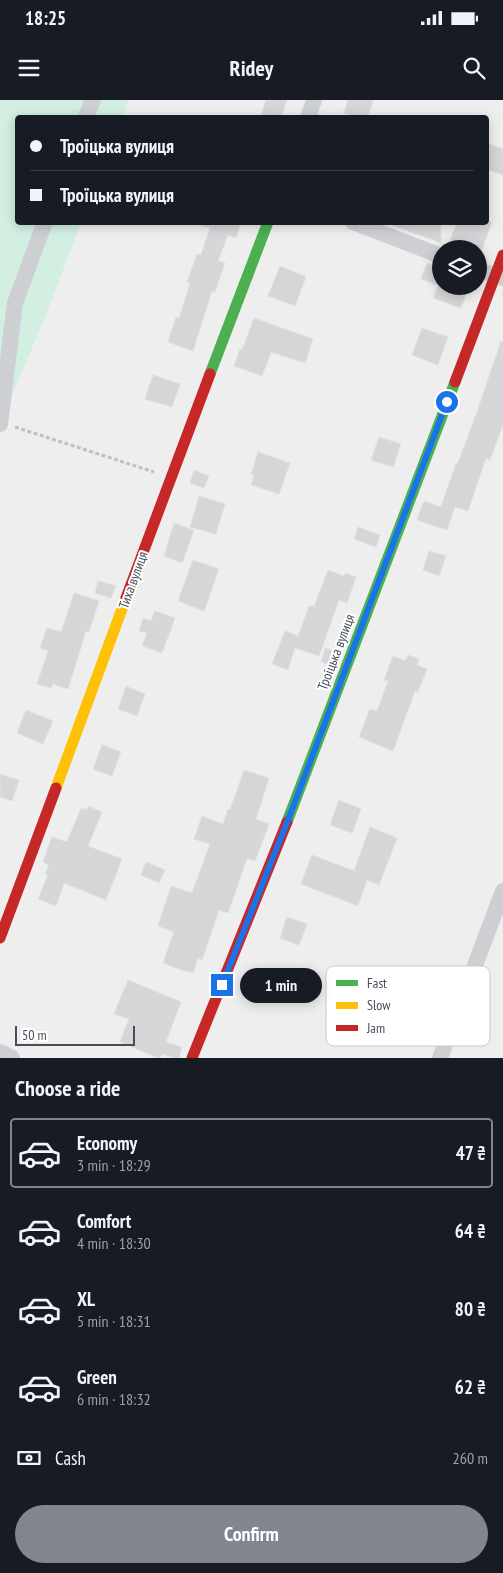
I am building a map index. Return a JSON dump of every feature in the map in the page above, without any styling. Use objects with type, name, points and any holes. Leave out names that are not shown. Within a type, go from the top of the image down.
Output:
[{"type":"street","points":[[86,115],[93,100]]},
{"type":"street","points":[[309,115],[314,100]]},
{"type":"street","points":[[0,423],[15,304],[44,225]]},
{"type":"street","name":"Тиха вулиця","points":[[0,938],[267,225]]},
{"type":"street","points":[[361,225],[432,253]]},
{"type":"street","name":"Троїцька вулиця","points":[[192,1058],[288,820],[499,277],[503,255]]},
{"type":"street","points":[[487,273],[499,277]]},
{"type":"street","points":[[475,966],[503,891]]},
{"type":"street","points":[[440,1058],[445,1046]]},
{"type":"street","points":[[0,1052],[12,1058]]},
{"type":"path","points":[[0,423],[171,477]]},
{"type":"green space","points":[[0,100],[129,100],[123,115],[15,115],[15,225],[80,225],[45,317],[0,424]]},
{"type":"building","points":[[266,100],[287,100],[282,115],[261,115]]},
{"type":"building","points":[[348,100],[373,100],[369,115],[350,115],[344,113]]},
{"type":"building","points":[[489,144],[503,149],[503,175],[489,170]]},
{"type":"building","points":[[489,222],[492,222],[485,240],[450,240],[456,225],[489,225]]},
{"type":"building","points":[[201,225],[240,225],[236,238],[228,235],[218,261],[225,263],[215,292],[212,291],[193,351],[168,342],[176,317],[179,318],[190,284],[187,282],[197,254],[201,255],[210,228]]},
{"type":"building","points":[[392,225],[441,225],[441,240],[433,240]]},
{"type":"building","points":[[427,263],[432,265],[432,283],[421,279]]},
{"type":"building","points":[[280,266],[306,277],[295,306],[268,296]]},
{"type":"building","points":[[434,295],[466,295],[461,308],[433,298]]},
{"type":"building","points":[[254,318],[313,339],[305,363],[271,352],[262,376],[234,366]]},
{"type":"building","points":[[422,328],[448,337],[438,365],[412,355]]},
{"type":"building","points":[[501,341],[503,342],[503,424],[490,460],[486,458],[468,511],[455,507],[447,530],[417,520],[424,501],[441,507]]},
{"type":"building","points":[[153,375],[180,384],[172,407],[145,399]]},
{"type":"building","points":[[379,437],[401,444],[393,467],[371,460]]},
{"type":"building","points":[[258,452],[290,463],[279,494],[251,485],[254,475],[251,474]]},
{"type":"building","points":[[194,470],[209,476],[204,488],[190,483]]},
{"type":"building","points":[[199,496],[225,504],[216,534],[190,527]]},
{"type":"building","points":[[174,523],[194,530],[182,563],[164,556]]},
{"type":"building","points":[[358,527],[380,535],[376,547],[354,539]]},
{"type":"building","points":[[429,551],[446,556],[439,576],[423,570]]},
{"type":"building","points":[[193,560],[219,569],[204,611],[178,601]]},
{"type":"building","points":[[328,570],[344,576],[345,573],[356,577],[347,603],[339,600],[319,656],[295,648],[288,670],[272,664],[285,631],[298,636],[309,606],[314,607]]},
{"type":"building","points":[[98,581],[116,586],[111,598],[95,593]]},
{"type":"building","points":[[74,593],[99,601],[89,632],[86,631],[68,689],[53,684],[51,688],[37,684],[48,651],[40,648],[47,628],[61,632]]},
{"type":"building","points":[[155,611],[175,618],[162,653],[142,646],[147,633],[139,631],[143,618],[151,621]]},
{"type":"building","points":[[325,648],[337,652],[332,666],[321,662]]},
{"type":"building","points":[[408,655],[419,659],[417,665],[427,669],[418,692],[415,691],[393,751],[359,737],[370,709],[377,711],[388,681],[384,680],[393,656],[405,661]]},
{"type":"building","points":[[126,686],[145,694],[137,716],[118,709]]},
{"type":"building","points":[[26,710],[53,721],[43,744],[17,733]]},
{"type":"building","points":[[102,745],[121,752],[112,776],[93,769]]},
{"type":"building","points":[[244,770],[269,778],[256,819],[269,824],[255,861],[247,858],[228,913],[219,910],[202,960],[198,958],[193,973],[184,971],[163,963],[174,932],[158,926],[171,886],[192,893],[210,844],[194,839],[202,816],[223,824]]},
{"type":"building","points":[[0,774],[19,780],[12,801],[0,797]]},
{"type":"building","points":[[339,800],[361,809],[352,833],[330,825]]},
{"type":"building","points":[[88,806],[102,812],[88,846],[122,859],[106,900],[64,883],[56,906],[38,899],[48,875],[45,874],[49,865],[43,862],[52,837],[67,842],[81,808],[87,810]]},
{"type":"building","points":[[370,827],[397,838],[379,885],[367,880],[358,906],[301,884],[312,855],[354,871]]},
{"type":"building","points":[[146,862],[165,870],[159,883],[141,875]]},
{"type":"building","points":[[287,917],[307,924],[299,945],[280,938]]},
{"type":"building","points":[[128,980],[181,1002],[166,1042],[182,1047],[179,1058],[162,1054],[158,1058],[120,1042],[129,1019],[114,1014]]},
{"type":"traffic: fast","points":[[210,374],[267,225]]},
{"type":"traffic: fast","points":[[287,822],[455,382]]},
{"type":"traffic: slow","points":[[56,788],[126,598]]},
{"type":"traffic: jam","points":[[455,382],[503,255]]},
{"type":"traffic: jam","points":[[126,598],[210,374]]},
{"type":"traffic: jam","points":[[0,938],[56,788]]},
{"type":"traffic: jam","points":[[192,1058],[287,822]]},
{"type":"route","points":[[222,985],[288,820],[447,402]]}]
